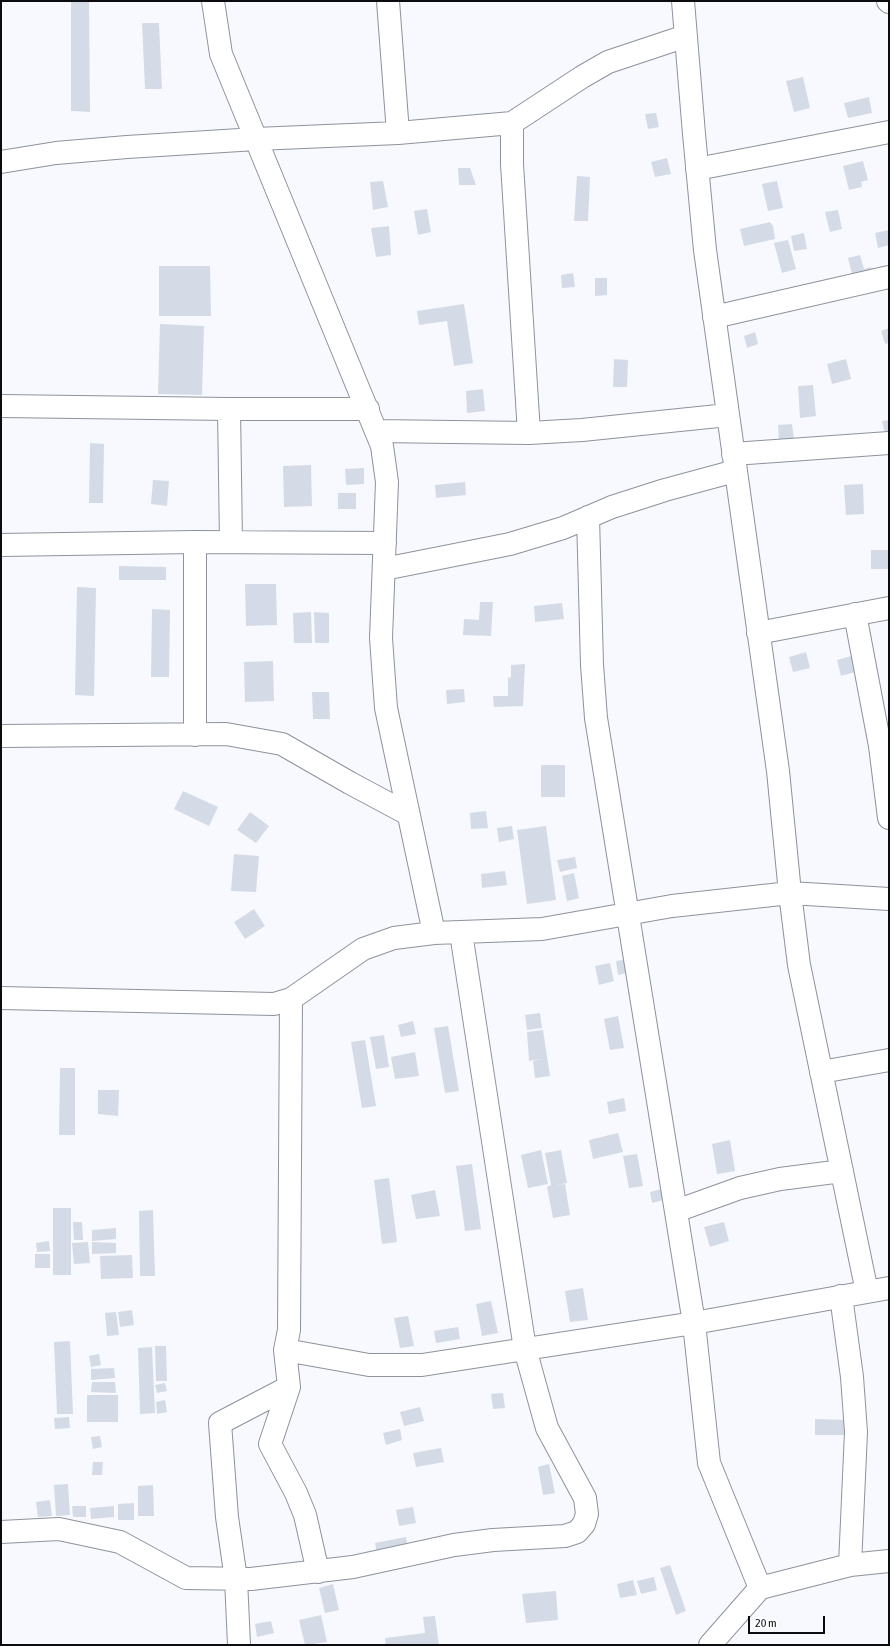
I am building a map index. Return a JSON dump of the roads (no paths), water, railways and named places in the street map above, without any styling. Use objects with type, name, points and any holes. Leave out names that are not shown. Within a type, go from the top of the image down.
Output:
[{"type":"street","points":[[212,1],[221,54],[382,446],[387,482],[381,638],[386,708],[434,933]]},
{"type":"street","points":[[388,1],[398,133]]},
{"type":"street","points":[[683,1],[697,169],[714,317],[778,771],[799,965],[867,1292]]},
{"type":"street","points":[[1,162],[56,153],[256,139],[398,133],[512,123],[582,77],[608,62],[686,36]]},
{"type":"street","points":[[512,123],[512,164],[529,433]]},
{"type":"street","points":[[697,169],[889,132]]},
{"type":"street","points":[[714,317],[889,277]]},
{"type":"street","points":[[1,406],[368,409]]},
{"type":"street","points":[[230,409],[231,542]]},
{"type":"street","points":[[376,431],[529,433],[582,430],[728,415]]},
{"type":"street","points":[[384,569],[510,544],[563,528],[612,507],[666,490],[734,462],[889,443]]},
{"type":"street","points":[[588,517],[592,665],[596,718],[694,1323],[709,1463],[760,1588]]},
{"type":"street","points":[[195,542],[195,735]]},
{"type":"street","points":[[1,545],[195,542],[385,543]]},
{"type":"street","points":[[758,633],[889,608]]},
{"type":"street","points":[[855,614],[880,746],[889,818]]},
{"type":"street","points":[[1,736],[226,734],[282,744],[408,814]]},
{"type":"street","points":[[1,998],[274,1004],[290,999],[363,949],[394,938],[434,933],[542,929],[672,906],[790,893],[889,899]]},
{"type":"street","points":[[1,1532],[64,1530],[120,1542],[186,1578],[236,1579],[318,1572],[353,1567],[454,1545],[493,1540],[565,1536],[577,1532],[584,1524],[587,1514],[585,1498],[547,1428],[525,1349],[461,933]]},
{"type":"street","points":[[290,999],[289,1330],[285,1350],[289,1387],[270,1444],[296,1493],[305,1515],[318,1572]]},
{"type":"street","points":[[821,1072],[889,1060]]},
{"type":"street","points":[[676,1211],[753,1185],[780,1179],[842,1171]]},
{"type":"street","points":[[285,1350],[369,1365],[422,1364],[694,1323],[889,1288]]},
{"type":"street","points":[[841,1296],[852,1378],[856,1432],[850,1565]]},
{"type":"street","points":[[239,1645],[236,1579],[228,1517],[220,1423],[289,1387]]},
{"type":"street","points":[[710,1645],[760,1588],[850,1565],[889,1561]]}]
